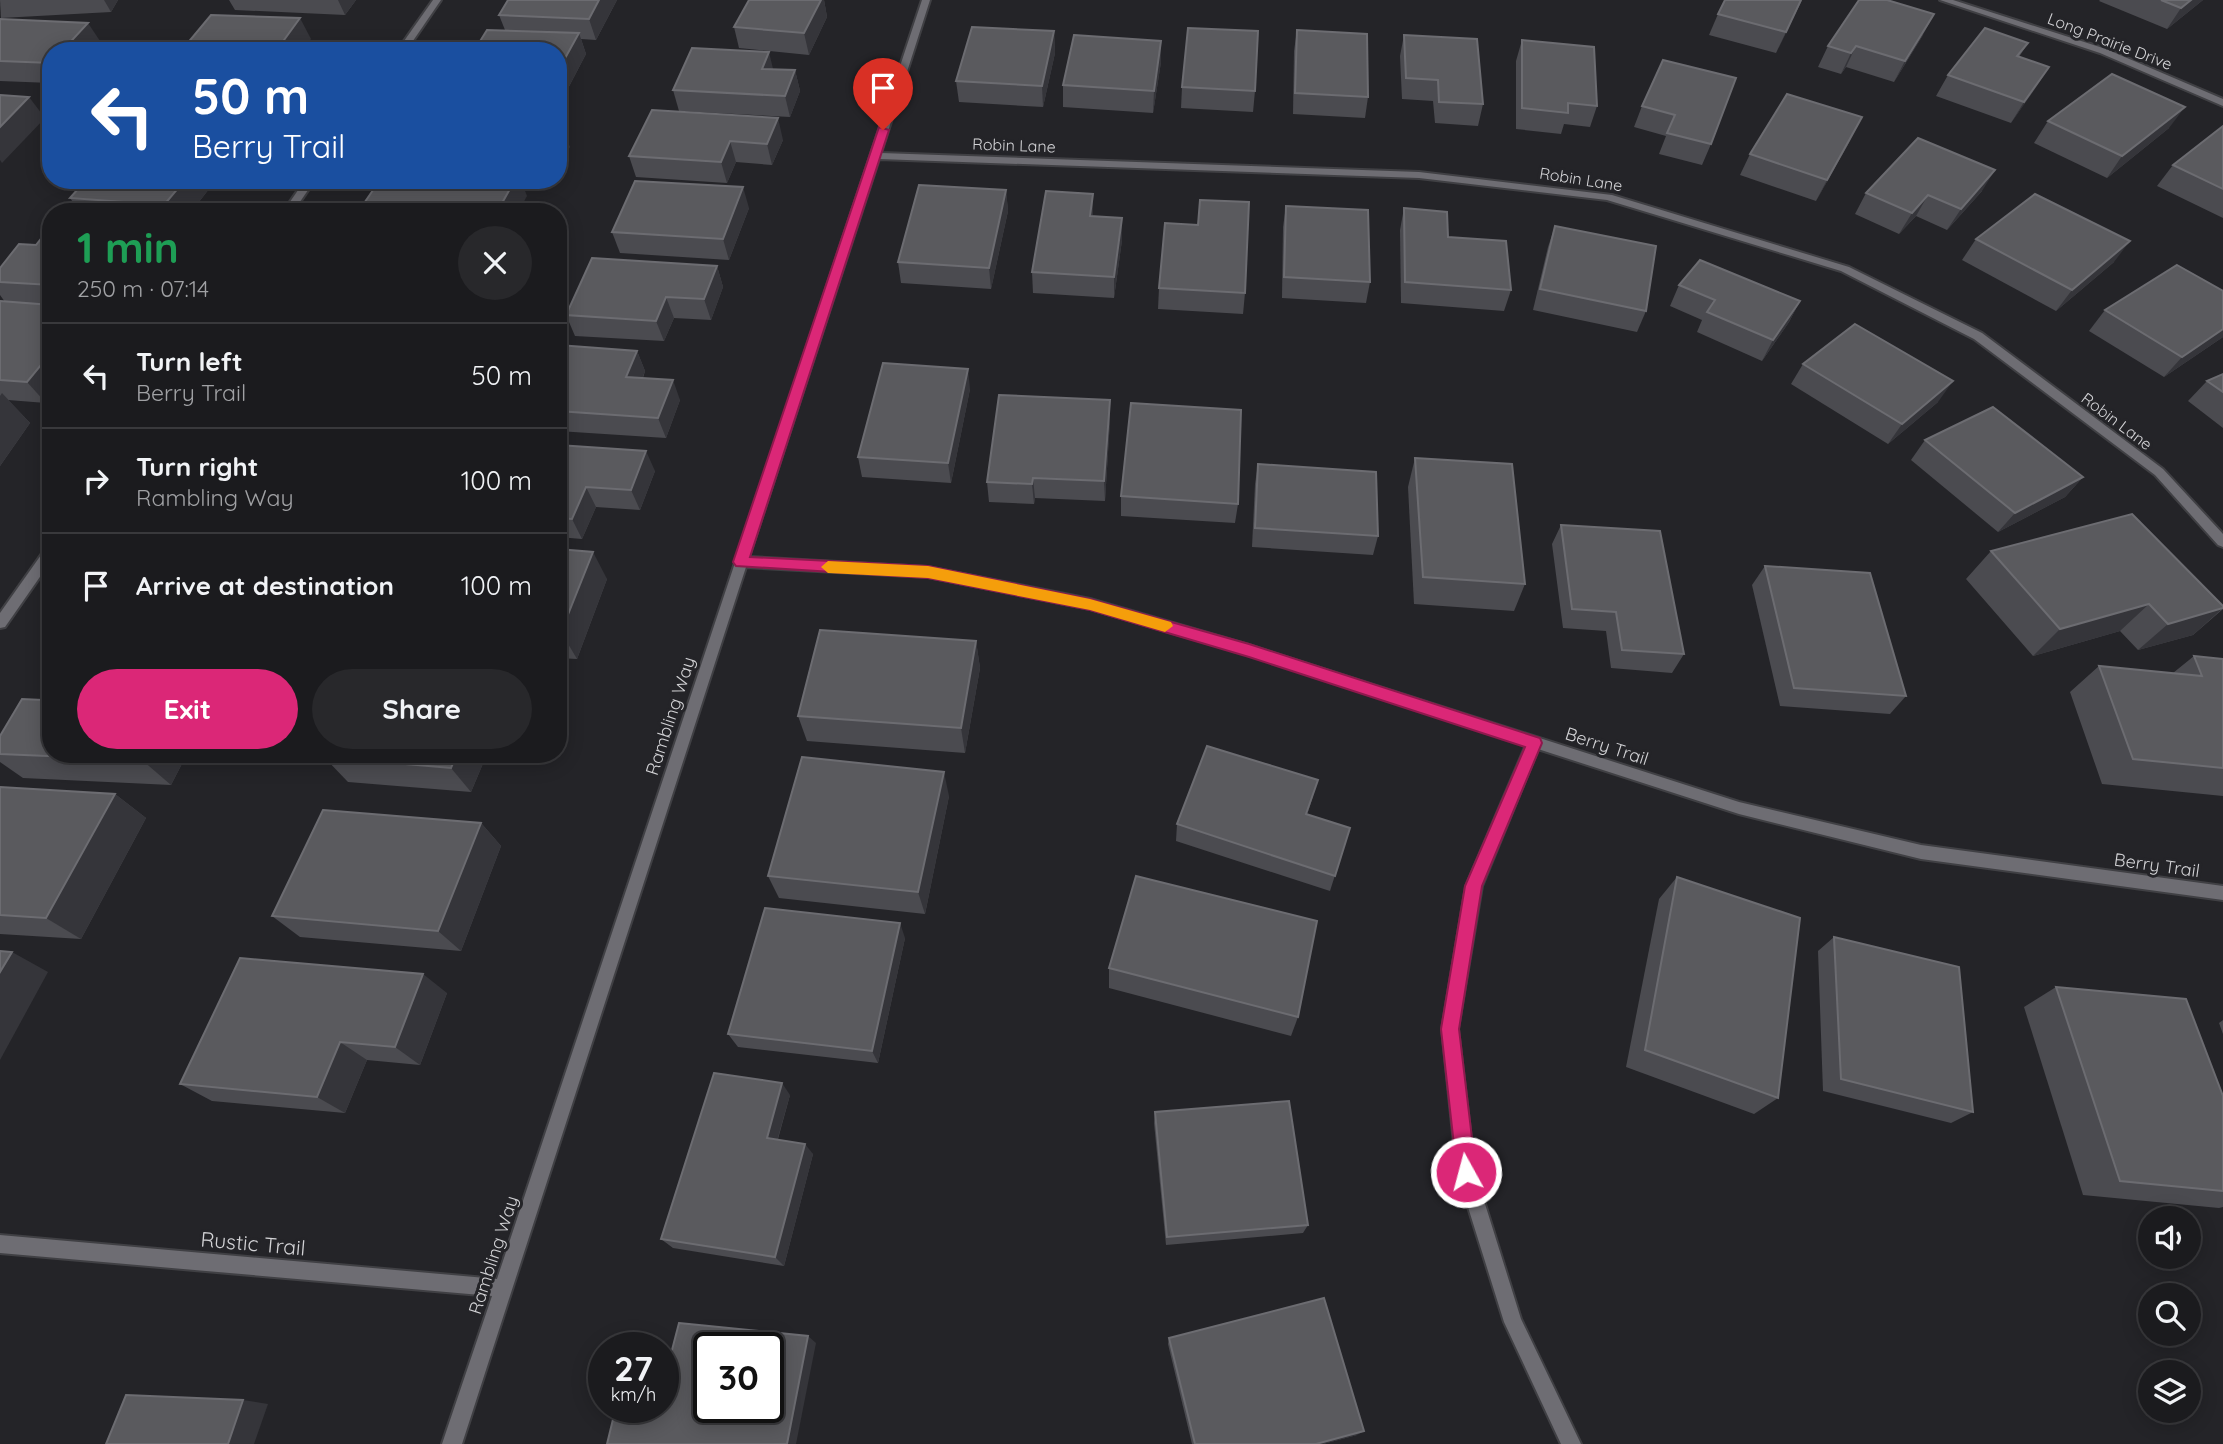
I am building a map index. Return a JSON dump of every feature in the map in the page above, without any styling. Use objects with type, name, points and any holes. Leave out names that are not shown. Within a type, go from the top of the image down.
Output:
[{"type":"street","points":[[407,42],[437,0]]},
{"type":"street","name":"Rambling Way","points":[[452,1444],[926,0]]},
{"type":"street","name":"Long Prairie Drive","points":[[1944,0],[2103,51],[2223,103]]},
{"type":"street","name":"Robin Lane","points":[[875,156],[1419,175],[1608,197],[1845,269],[1978,336],[2159,472],[2223,542]]},
{"type":"street","name":"Berry Trail","points":[[741,562],[928,572],[1090,604],[1249,650],[1739,808],[1920,852],[2223,893]]},
{"type":"street","points":[[0,623],[42,564]]},
{"type":"street","points":[[1534,743],[1474,886],[1450,1029],[1466,1172],[1513,1322],[1571,1444]]},
{"type":"street","name":"Rustic Trail","points":[[0,1244],[503,1288]]},
{"type":"building","points":[[508,0],[599,0],[589,19],[499,15]]},
{"type":"building","points":[[749,0],[821,0],[804,33],[734,27]]},
{"type":"building","points":[[1725,0],[1801,0],[1786,32],[1718,14]]},
{"type":"building","points":[[1859,0],[1887,0],[1934,14],[1905,61],[1856,46],[1851,53],[1828,46]]},
{"type":"building","points":[[2161,0],[2191,0],[2181,8]]},
{"type":"building","points":[[211,15],[300,18],[283,42],[188,42]]},
{"type":"building","points":[[0,19],[88,23],[70,42],[42,42],[42,63],[0,61]]},
{"type":"building","points":[[972,27],[1054,31],[1042,86],[956,81]]},
{"type":"building","points":[[1188,28],[1258,31],[1255,91],[1182,87]]},
{"type":"building","points":[[1985,28],[2028,43],[2017,56],[2049,67],[2024,102],[1948,75]]},
{"type":"building","points":[[487,30],[579,33],[567,55],[567,42],[480,42]]},
{"type":"building","points":[[1297,30],[1367,34],[1368,97],[1295,93]]},
{"type":"building","points":[[1074,35],[1161,41],[1154,91],[1063,85]]},
{"type":"building","points":[[1404,35],[1477,39],[1483,104],[1439,102],[1438,80],[1406,78]]},
{"type":"building","points":[[1522,40],[1594,47],[1597,106],[1568,103],[1568,113],[1522,108]]},
{"type":"building","points":[[692,48],[769,52],[762,69],[795,70],[785,96],[673,90]]},
{"type":"building","points":[[1663,60],[1736,78],[1711,144],[1667,133],[1675,115],[1642,106]]},
{"type":"building","points":[[2112,74],[2185,107],[2122,156],[2048,121]]},
{"type":"building","points":[[1787,94],[1862,117],[1827,180],[1750,154]]},
{"type":"building","points":[[0,95],[29,97],[0,127]]},
{"type":"building","points":[[652,110],[778,118],[767,144],[730,141],[721,162],[629,156]]},
{"type":"building","points":[[2223,126],[2223,189],[2173,165]]},
{"type":"building","points":[[1918,138],[1995,170],[1961,209],[1928,195],[1912,213],[1866,193]]},
{"type":"building","points":[[635,181],[743,187],[723,239],[612,232]]},
{"type":"building","points":[[919,185],[1006,190],[989,268],[898,262]]},
{"type":"building","points":[[78,189],[177,189],[166,203],[70,198]]},
{"type":"building","points":[[374,189],[510,189],[502,203],[364,203]]},
{"type":"building","points":[[1046,191],[1093,194],[1090,216],[1122,218],[1114,277],[1032,272]]},
{"type":"building","points":[[2035,194],[2130,241],[2072,290],[1976,239]]},
{"type":"building","points":[[1200,200],[1249,202],[1245,293],[1159,288],[1165,223],[1198,225]]},
{"type":"building","points":[[1286,206],[1368,210],[1370,282],[1284,277]]},
{"type":"building","points":[[1404,208],[1447,212],[1448,237],[1506,241],[1511,290],[1405,282]]},
{"type":"building","points":[[1555,226],[1656,246],[1646,311],[1540,289]]},
{"type":"building","points":[[42,237],[42,284],[0,282],[0,268],[19,244],[36,245]]},
{"type":"building","points":[[592,258],[717,266],[704,299],[666,297],[656,321],[567,315]]},
{"type":"building","points":[[1700,260],[1800,301],[1773,340],[1707,312],[1715,300],[1679,285]]},
{"type":"building","points":[[2177,265],[2223,291],[2223,329],[2182,357],[2105,310]]},
{"type":"building","points":[[0,301],[42,304],[42,364],[27,382],[0,380]]},
{"type":"building","points":[[1855,324],[1953,381],[1902,424],[1803,364]]},
{"type":"building","points":[[567,346],[637,351],[626,377],[673,380],[658,418],[567,412]]},
{"type":"building","points":[[883,363],[968,369],[948,463],[858,457]]},
{"type":"building","points":[[2223,374],[2223,392],[2207,381]]},
{"type":"building","points":[[999,395],[1110,400],[1104,481],[1033,478],[1032,484],[987,482]]},
{"type":"building","points":[[1131,403],[1241,410],[1238,504],[1121,496]]},
{"type":"building","points":[[1993,407],[2083,477],[2015,513],[1925,440]]},
{"type":"building","points":[[567,446],[646,451],[631,490],[586,487],[572,519],[567,519]]},
{"type":"building","points":[[1415,458],[1512,464],[1525,584],[1423,577]]},
{"type":"building","points":[[1258,464],[1376,472],[1378,536],[1255,528]]},
{"type":"building","points":[[2132,514],[2223,608],[2168,624],[2149,604],[2060,629],[1991,551]]},
{"type":"building","points":[[1561,525],[1660,531],[1684,654],[1622,650],[1616,612],[1572,609]]},
{"type":"building","points":[[567,550],[593,552],[567,617]]},
{"type":"building","points":[[1765,566],[1870,573],[1906,696],[1794,688]]},
{"type":"building","points":[[820,630],[976,641],[961,728],[798,716]]},
{"type":"building","points":[[2194,656],[2223,659],[2223,768],[2133,759],[2099,666],[2202,676]]},
{"type":"building","points":[[22,699],[42,700],[42,756],[0,754],[0,736]]},
{"type":"building","points":[[1207,746],[1318,780],[1306,814],[1350,828],[1335,876],[1177,824]]},
{"type":"building","points":[[802,757],[944,772],[918,892],[768,876]]},
{"type":"building","points":[[393,763],[453,763],[451,768]]},
{"type":"building","points":[[0,787],[115,794],[46,918],[0,915]]},
{"type":"building","points":[[323,810],[481,823],[438,931],[272,916]]},
{"type":"building","points":[[1136,876],[1317,921],[1298,1017],[1109,968]]},
{"type":"building","points":[[1677,877],[1800,918],[1778,1098],[1645,1050]]},
{"type":"building","points":[[765,908],[900,923],[872,1051],[728,1034]]},
{"type":"building","points":[[1834,937],[1959,967],[1973,1112],[1841,1079]]},
{"type":"building","points":[[0,951],[12,952],[0,972]]},
{"type":"building","points":[[240,958],[423,974],[395,1047],[340,1042],[317,1097],[180,1084]]},
{"type":"building","points":[[2056,987],[2186,999],[2223,1096],[2223,1191],[2120,1181]]},
{"type":"building","points":[[714,1073],[782,1083],[767,1138],[805,1144],[775,1257],[661,1239]]},
{"type":"building","points":[[1289,1101],[1308,1225],[1167,1237],[1155,1112]]},
{"type":"building","points":[[1324,1298],[1364,1431],[1316,1444],[1195,1444],[1169,1338]]},
{"type":"building","points":[[679,1323],[768,1332],[693,1332],[693,1423],[784,1423],[784,1334],[808,1336],[787,1444],[607,1444],[612,1423],[679,1423],[679,1332],[677,1332]]},
{"type":"building","points":[[126,1395],[243,1400],[228,1444],[106,1444]]},
{"type":"slow traffic","points":[[828,567],[928,572],[1090,604],[1165,626]]},
{"type":"route","points":[[883,130],[741,562],[928,572],[1090,604],[1249,650],[1534,743],[1474,886],[1450,1029],[1466,1172]]}]
